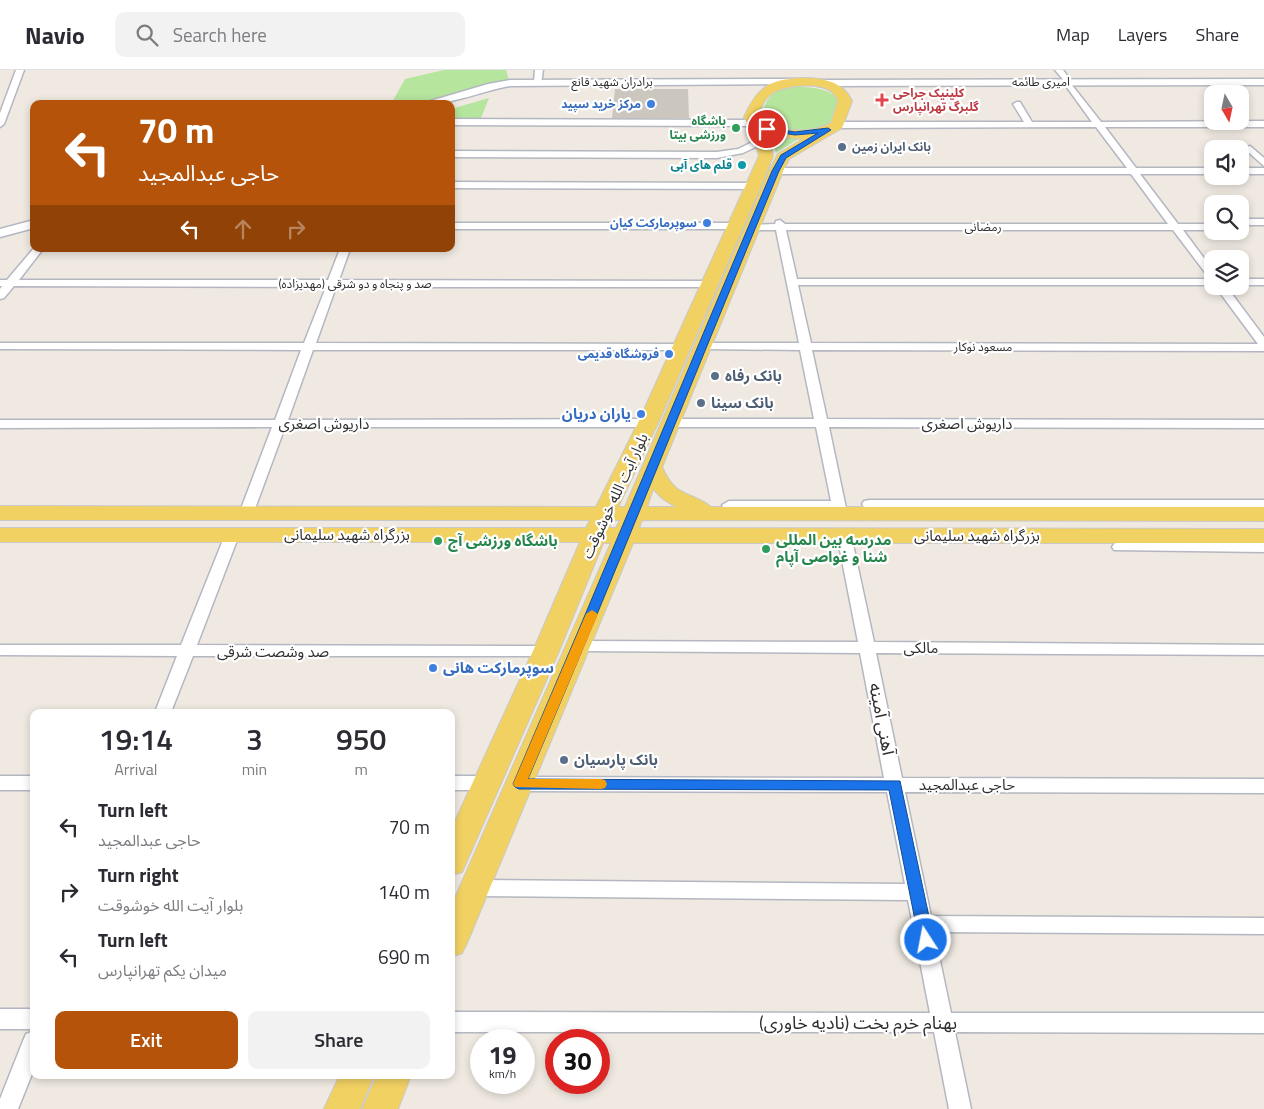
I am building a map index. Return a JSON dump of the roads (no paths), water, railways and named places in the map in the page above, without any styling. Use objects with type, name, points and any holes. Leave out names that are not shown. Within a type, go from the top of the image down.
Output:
[{"type":"main road","points":[[796,82],[803,70]]},
{"type":"main road","points":[[760,95],[776,86],[820,76],[836,89],[849,92]]},
{"type":"main road","name":"امیری طائمه","points":[[820,76],[842,82],[1264,84]]},
{"type":"main road","name":"برادران شهید قانع","points":[[445,100],[492,86],[510,83],[796,82]]},
{"type":"main road","points":[[842,82],[839,84],[841,87],[849,92]]},
{"type":"main road","name":"امیری طائمه","points":[[849,92],[865,86],[1069,84]]},
{"type":"main road","name":"برادران شهید قانع","points":[[455,103],[499,90],[538,86],[738,86],[756,90],[760,95]]},
{"type":"main road","points":[[760,134],[809,133],[832,127],[846,102],[849,92]]},
{"type":"main road","name":"بلوار آیت الله خوشوقت","points":[[455,854],[546,651],[600,524],[648,423],[754,186],[766,156],[760,134],[751,117],[760,95]]},
{"type":"main road","name":"بلوار آیت الله خوشوقت","points":[[455,934],[579,646],[651,467],[776,171],[783,157],[832,127]]},
{"type":"main road","points":[[760,134],[776,140],[792,141],[797,148]]},
{"type":"main road","points":[[0,226],[30,222]]},
{"type":"main road","points":[[0,233],[30,222]]},
{"type":"main road","points":[[651,467],[657,482],[675,499],[703,511],[725,509]]},
{"type":"main road","name":"بزرگراه شهید سلیمانی","points":[[629,524],[725,509],[991,509],[1264,514]]},
{"type":"main road","name":"بزرگراه شهید سلیمانی","points":[[0,513],[246,514],[629,524],[844,535],[1264,536]]},
{"type":"main road","name":"بزرگراه شهید سلیمانی","points":[[0,535],[525,534],[600,524]]},
{"type":"main road","points":[[525,534],[557,545],[574,555],[581,571]]},
{"type":"main road","points":[[342,1109],[355,1079]]},
{"type":"main road","points":[[380,1109],[392,1079]]},
{"type":"street","points":[[0,124],[20,70]]},
{"type":"street","points":[[538,82],[539,70]]},
{"type":"street","points":[[1058,70],[1204,266]]},
{"type":"street","points":[[1017,104],[1030,125]]},
{"type":"street","points":[[455,122],[760,134]]},
{"type":"street","points":[[832,127],[1264,124]]},
{"type":"street","points":[[455,154],[717,155],[740,151],[760,134]]},
{"type":"street","points":[[1250,149],[1264,163]]},
{"type":"street","points":[[776,171],[1204,171]]},
{"type":"street","points":[[1249,171],[1264,171]]},
{"type":"street","points":[[455,185],[754,186]]},
{"type":"street","points":[[1249,222],[1264,222]]},
{"type":"street","name":"رمضانی","points":[[1172,225],[1204,223]]},
{"type":"street","name":"رمضانی","points":[[755,224],[1204,227]]},
{"type":"street","points":[[781,225],[839,509]]},
{"type":"street","points":[[455,226],[736,226]]},
{"type":"street","points":[[1249,227],[1264,227]]},
{"type":"street","points":[[0,296],[5,284],[35,252]]},
{"type":"street","points":[[246,514],[344,252]]},
{"type":"street","points":[[793,282],[1204,282]]},
{"type":"street","points":[[1249,282],[1264,282]]},
{"type":"street","name":"صد و پنجاه و دو شرقی (مهدیزاده)","points":[[5,284],[710,284]]},
{"type":"street","points":[[1226,295],[1264,347]]},
{"type":"street","points":[[0,346],[682,346]]},
{"type":"street","name":"مسعود نوکار","points":[[703,346],[1264,347]]},
{"type":"street","name":"داریوش اصغری","points":[[0,424],[648,423]]},
{"type":"street","name":"داریوش اصغری","points":[[671,423],[1264,424]]},
{"type":"street","points":[[869,504],[991,509],[1264,504]]},
{"type":"street","points":[[164,709],[232,535]]},
{"type":"street","name":"آهنی آمینه","points":[[844,535],[960,1109]]},
{"type":"street","points":[[1119,547],[1264,547]]},
{"type":"street","name":"مالکی","points":[[579,646],[1264,650]]},
{"type":"street","name":"صد وشصت شرقی","points":[[0,650],[186,652],[546,651]]},
{"type":"street","points":[[0,783],[30,783]]},
{"type":"street","points":[[455,783],[486,783]]},
{"type":"street","name":"حاجی عبدالمجید","points":[[519,784],[1264,786]]},
{"type":"street","points":[[475,888],[917,892]]},
{"type":"street","points":[[923,924],[1264,926]]},
{"type":"street","points":[[0,1019],[30,1019]]},
{"type":"street","name":"بهنام خرم بخت (نادیه خاوری)","points":[[455,1022],[1264,1023]]},
{"type":"street","points":[[7,1109],[30,1051]]},
{"type":"place","name":"کلینیک جراحی گلبرگ تهرانپارس","points":[[882,100]]},
{"type":"place","name":"مرکز خرید سپید","points":[[651,104]]},
{"type":"place","name":"باشگاه ورزشی بیتا","points":[[736,128]]},
{"type":"place","name":"بانک ایران زمین","points":[[842,147]]},
{"type":"place","name":"قلم های آبی","points":[[742,165]]},
{"type":"place","name":"سوپرمارکت کیان","points":[[707,223]]},
{"type":"place","name":"فروشگاه قدیمی","points":[[669,354]]},
{"type":"place","name":"بانک رفاه","points":[[715,376]]},
{"type":"place","name":"بانک سینا","points":[[701,403]]},
{"type":"place","name":"یاران دریان","points":[[641,414]]},
{"type":"place","name":"باشگاه ورزشی آج","points":[[438,541]]},
{"type":"place","name":"مدرسه بین المللی شنا و غواصی آپام","points":[[766,549]]},
{"type":"place","name":"سوپرمارکت هانی","points":[[433,668]]},
{"type":"place","name":"بانک پارسیان","points":[[564,760]]}]
